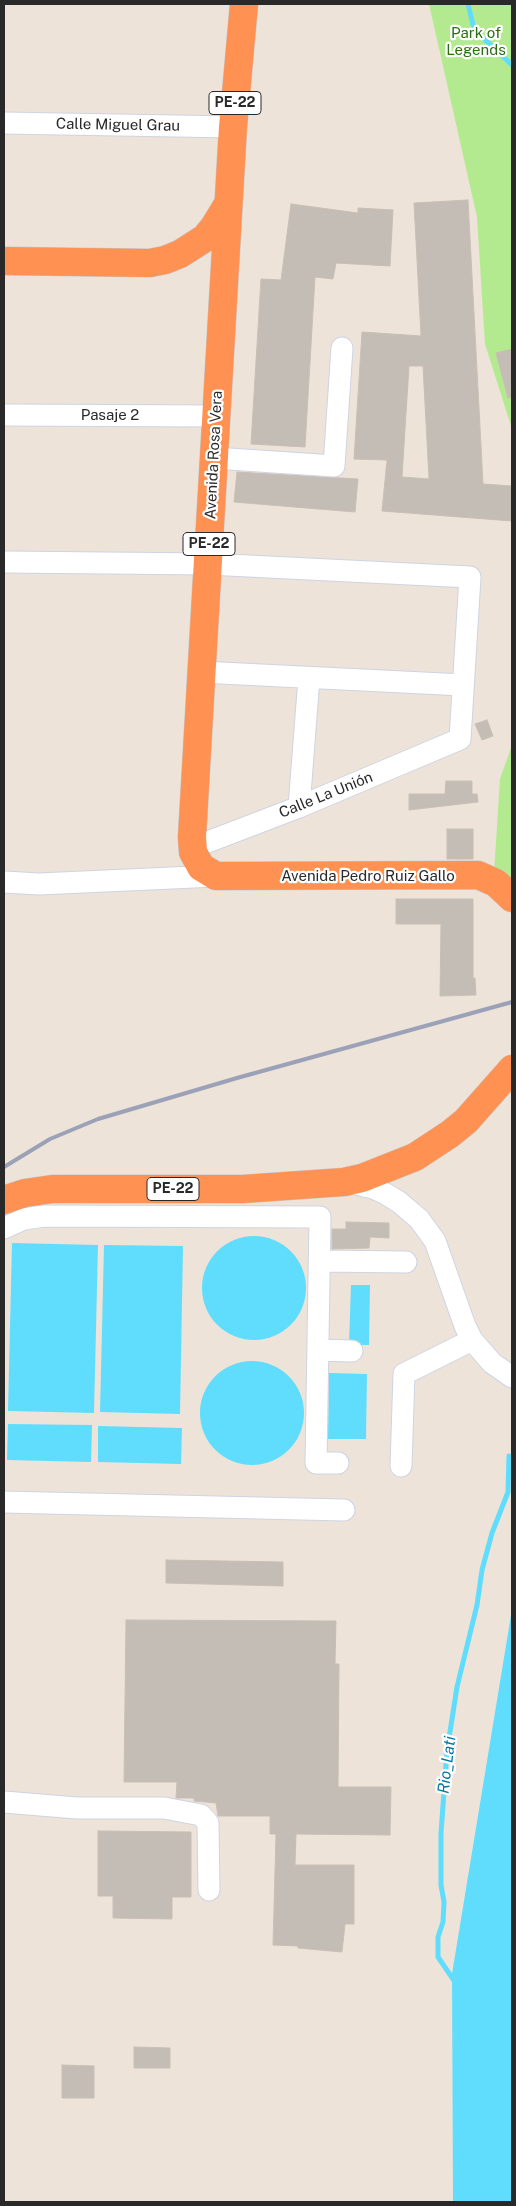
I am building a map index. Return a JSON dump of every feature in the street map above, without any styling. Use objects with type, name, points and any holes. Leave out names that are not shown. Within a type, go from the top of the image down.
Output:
[{"type":"highway","name":"PE-22","points":[[229,202],[233,127],[244,4]]},
{"type":"highway","points":[[4,261],[150,263],[165,260],[180,254],[204,238],[214,227],[229,202]]},
{"type":"highway","name":"Avenida Rosa Vera","points":[[192,848],[229,202]]},
{"type":"highway","points":[[192,848],[201,867],[216,876]]},
{"type":"highway","name":"Avenida Pedro Ruiz Gallo","points":[[216,876],[478,875],[496,884],[512,898]]},
{"type":"highway","name":"PE-22","points":[[4,1200],[25,1193],[52,1189],[243,1188],[344,1182],[380,1172],[433,1147],[466,1121],[512,1069]]},
{"type":"street","name":"Calle Miguel Grau","points":[[4,123],[233,127]]},
{"type":"street","points":[[214,458],[334,466],[342,348]]},
{"type":"street","name":"Pasaje 2","points":[[4,414],[217,416]]},
{"type":"street","points":[[4,562],[208,564],[470,577],[463,685],[201,672]]},
{"type":"street","points":[[299,806],[308,678]]},
{"type":"street","name":"Calle La Unión","points":[[192,848],[460,739],[463,685]]},
{"type":"street","points":[[4,882],[39,884],[216,876]]},
{"type":"street","points":[[344,1182],[365,1186],[386,1194],[409,1210],[423,1224],[434,1241],[465,1326],[472,1340],[492,1363],[512,1377]]},
{"type":"street","points":[[4,1228],[24,1219],[44,1216],[320,1217],[316,1463],[338,1463]]},
{"type":"street","points":[[319,1261],[406,1262]]},
{"type":"street","points":[[401,1466],[404,1374],[472,1340]]},
{"type":"street","points":[[318,1350],[352,1351]]},
{"type":"street","points":[[4,1502],[344,1510]]},
{"type":"street","points":[[4,1802],[77,1808],[164,1808],[201,1815],[208,1823],[209,1890]]},
{"type":"green space","name":"Park of Legends","points":[[429,4],[512,4],[512,429],[485,344],[477,217]]},
{"type":"green space","points":[[512,745],[512,884],[494,873],[500,779]]},
{"type":"water","points":[[254,1236],[274,1240],[291,1251],[302,1268],[306,1288],[302,1308],[291,1325],[274,1336],[254,1340],[234,1336],[217,1325],[206,1308],[202,1288],[206,1268],[217,1251],[234,1240]]},
{"type":"water","points":[[12,1243],[98,1245],[94,1413],[8,1411]]},
{"type":"water","points":[[104,1245],[183,1246],[180,1414],[100,1412]]},
{"type":"water","points":[[351,1285],[370,1285],[369,1345],[349,1345]]},
{"type":"water","points":[[252,1361],[272,1365],[289,1376],[300,1393],[304,1413],[300,1433],[289,1450],[272,1461],[252,1465],[232,1461],[215,1450],[204,1433],[200,1413],[204,1393],[215,1376],[232,1365]]},
{"type":"water","points":[[329,1373],[367,1374],[366,1439],[328,1439]]},
{"type":"water","points":[[8,1424],[92,1425],[91,1462],[7,1460]]},
{"type":"water","points":[[98,1426],[182,1428],[181,1464],[98,1462]]},
{"type":"water","points":[[512,1609],[512,2202],[453,2202],[452,1974]]},
{"type":"building","points":[[468,200],[483,484],[512,486],[512,521],[382,511],[387,460],[354,459],[362,332],[421,336],[414,203]],"holes":[[[409,366],[423,366],[429,479],[402,477]]]},
{"type":"building","points":[[291,204],[358,213],[358,208],[393,210],[390,266],[336,263],[333,279],[315,277],[305,447],[251,444],[261,279],[281,280]]},
{"type":"building","points":[[512,349],[512,397],[508,398],[496,353]]},
{"type":"building","points":[[237,472],[358,479],[355,512],[234,502]]},
{"type":"building","points":[[487,720],[493,736],[482,740],[475,724]]},
{"type":"building","points":[[446,781],[472,781],[472,794],[477,794],[478,802],[409,810],[409,794],[445,794]]},
{"type":"building","points":[[447,829],[473,829],[473,859],[447,859]]},
{"type":"building","points":[[396,899],[473,899],[473,978],[475,978],[476,995],[440,996],[441,924],[396,924]]},
{"type":"building","points":[[346,1222],[389,1223],[389,1238],[370,1237],[369,1248],[332,1249],[332,1229],[346,1229]]},
{"type":"building","points":[[166,1560],[283,1562],[283,1586],[166,1583]]},
{"type":"building","points":[[126,1620],[336,1621],[335,1664],[339,1664],[338,1787],[391,1787],[390,1835],[296,1834],[295,1865],[354,1865],[354,1924],[345,1924],[342,1952],[298,1948],[298,1946],[273,1945],[276,1834],[270,1834],[270,1816],[218,1816],[216,1803],[194,1801],[194,1798],[176,1798],[177,1782],[124,1782]]},
{"type":"building","points":[[98,1831],[191,1832],[191,1897],[172,1897],[172,1919],[113,1918],[113,1896],[98,1896]]},
{"type":"building","points":[[134,2047],[170,2048],[170,2068],[134,2068]]},
{"type":"building","points":[[62,2065],[94,2066],[94,2098],[62,2098]]},
{"type":"waterway","name":"Rio_Lati","points":[[468,4],[473,25],[481,36],[512,65]]},
{"type":"waterway","name":"Rio_Lati","points":[[455,1982],[438,1957],[438,1937],[443,1922],[444,1902],[441,1885],[441,1833],[447,1751],[457,1687],[477,1605],[482,1570],[492,1533],[508,1492],[509,1456]]},
{"type":"railway","points":[[4,1167],[50,1139],[98,1119],[237,1078],[512,1002]]}]
